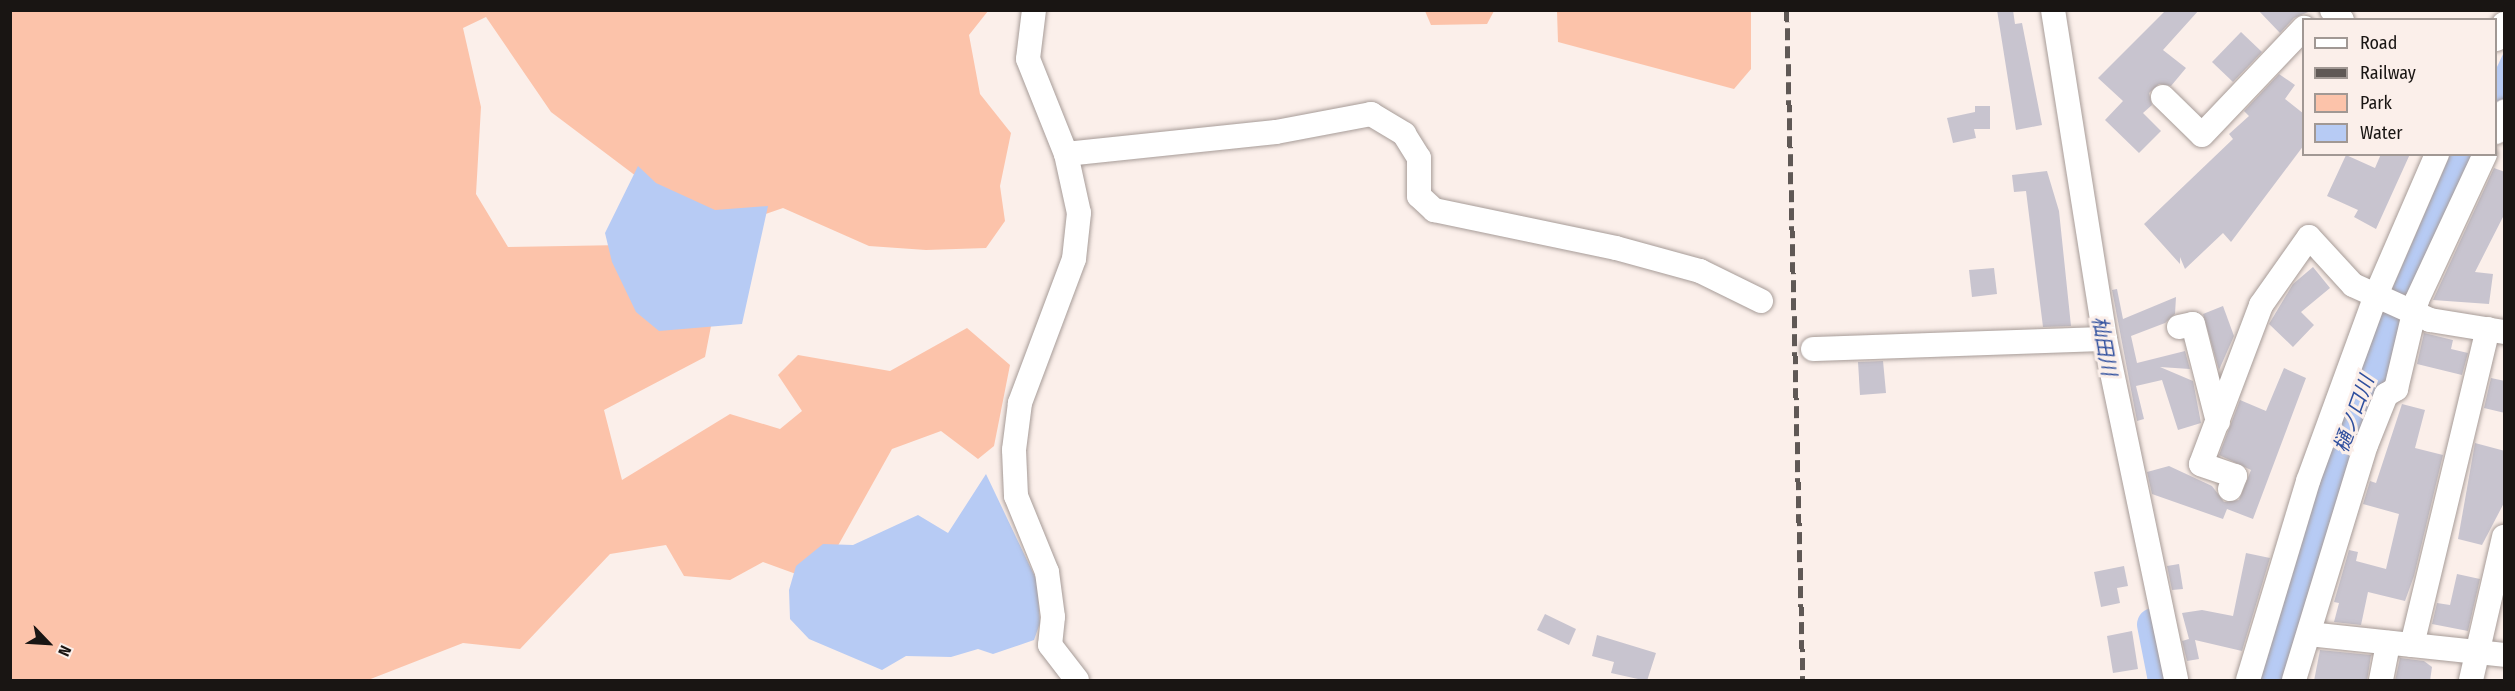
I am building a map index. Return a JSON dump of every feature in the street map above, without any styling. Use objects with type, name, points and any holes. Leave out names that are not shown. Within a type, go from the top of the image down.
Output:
[{"type":"street","points":[[1034,10],[1028,59],[1066,154],[1079,213],[1074,258],[1020,403],[1014,450],[1016,496],[1047,572],[1053,618],[1050,645],[1077,681]]},
{"type":"street","points":[[2053,10],[2105,339],[2176,681]]},
{"type":"street","points":[[2497,37],[2505,24]]},
{"type":"street","points":[[2163,98],[2202,135],[2302,30]]},
{"type":"street","points":[[2497,130],[2505,112]]},
{"type":"street","points":[[1066,154],[1276,132],[1371,114],[1404,134],[1419,158],[1419,196],[1434,210],[1648,257],[1700,272],[1761,301]]},
{"type":"street","points":[[2248,681],[2308,481],[2435,156]]},
{"type":"street","points":[[2294,681],[2329,556],[2386,395],[2396,389],[2411,312],[2484,156]]},
{"type":"street","points":[[2230,489],[2235,476],[2201,464],[2261,305],[2309,237],[2353,285],[2411,312],[2497,330],[2412,645]]},
{"type":"street","points":[[2179,327],[2193,324],[2218,422]]},
{"type":"street","points":[[1813,349],[2105,339]]},
{"type":"street","points":[[2471,681],[2505,537]]},
{"type":"street","points":[[2309,634],[2505,655]]},
{"type":"street","points":[[2381,681],[2388,643]]},
{"type":"green space","points":[[10,11],[988,11],[969,35],[980,94],[1011,133],[1000,186],[1005,221],[986,248],[926,250],[869,246],[783,208],[743,222],[693,219],[551,112],[486,17],[463,28],[481,107],[476,194],[508,247],[623,245],[717,295],[705,357],[604,410],[622,480],[730,414],[780,429],[802,411],[778,375],[798,355],[890,371],[967,328],[1010,365],[994,446],[978,459],[941,431],[892,449],[835,551],[807,578],[763,562],[730,580],[684,576],[666,545],[610,554],[520,649],[463,643],[368,680],[11,680]]},
{"type":"green space","points":[[1425,11],[1494,11],[1487,24],[1431,25]]},
{"type":"green space","points":[[1557,11],[1751,11],[1751,69],[1734,89],[1558,42]]},
{"type":"water","points":[[2504,52],[2504,98],[2497,115],[2497,67]]},
{"type":"water","name":"樋ノ口川","points":[[2450,156],[2477,156],[2394,364],[2284,680],[2256,680],[2308,501],[2357,370]]},
{"type":"water","points":[[638,166],[656,183],[715,210],[768,206],[742,324],[659,331],[636,312],[612,262],[605,233]]},
{"type":"water","points":[[986,474],[1037,581],[1040,623],[1034,640],[993,654],[978,649],[951,657],[906,656],[882,670],[809,639],[790,619],[789,590],[796,566],[823,544],[853,545],[918,515],[948,533]]},
{"type":"building","points":[[1997,10],[2013,10],[2015,24],[2022,23],[2042,125],[2016,130]]},
{"type":"building","points":[[2166,10],[2199,10],[2163,50],[2186,68],[2171,86],[2159,84],[2149,93],[2152,105],[2143,113],[2161,131],[2139,153],[2105,120],[2123,101],[2098,78]]},
{"type":"building","points":[[2258,10],[2313,10],[2294,18],[2280,33]]},
{"type":"building","points":[[2241,32],[2262,52],[2233,82],[2212,62]]},
{"type":"building","points":[[2279,74],[2295,85],[2285,99],[2302,112],[2302,148],[2231,242],[2223,233],[2185,269],[2180,257],[2180,264],[2144,224],[2233,139],[2229,134],[2249,116],[2244,111]]},
{"type":"building","points":[[1975,106],[1990,106],[1990,129],[1974,129],[1976,138],[1953,143],[1947,118],[1975,112]]},
{"type":"building","points":[[2346,156],[2375,168],[2380,156],[2409,156],[2376,229],[2354,217],[2358,210],[2327,196]]},
{"type":"building","points":[[2494,168],[2505,172],[2505,213],[2475,272],[2493,274],[2489,304],[2433,300]]},
{"type":"building","points":[[2047,171],[2059,211],[2071,326],[2043,327],[2026,191],[2014,192],[2012,175]]},
{"type":"building","points":[[2313,267],[2330,288],[2301,312],[2314,325],[2293,347],[2269,324],[2293,284]]},
{"type":"building","points":[[1994,268],[1997,294],[1972,297],[1969,270]]},
{"type":"building","points":[[2117,289],[2123,319],[2176,297],[2175,314],[2165,323],[2131,336],[2137,363],[2185,351],[2190,369],[2160,367],[2193,381],[2201,423],[2178,430],[2162,380],[2136,386],[2144,419],[2137,421],[2112,290]]},
{"type":"building","points":[[2223,306],[2234,336],[2219,370],[2203,314]]},
{"type":"building","points":[[2424,333],[2453,340],[2451,349],[2468,353],[2462,375],[2417,364]]},
{"type":"building","points":[[1883,361],[1886,393],[1860,395],[1858,362]]},
{"type":"building","points":[[2284,368],[2306,378],[2253,519],[2227,509],[2223,519],[2152,494],[2147,472],[2169,466],[2212,486],[2224,502],[2239,500],[2251,470],[2219,455],[2240,400],[2266,411]]},
{"type":"building","points":[[2491,378],[2505,381],[2505,413],[2484,408]]},
{"type":"building","points":[[2402,404],[2425,410],[2415,448],[2443,455],[2414,576],[2405,601],[2368,592],[2361,625],[2334,622],[2339,603],[2334,602],[2349,550],[2358,552],[2356,561],[2386,569],[2399,514],[2363,504],[2370,481],[2376,483]]},
{"type":"building","points":[[2475,443],[2505,451],[2505,501],[2482,545],[2458,539]]},
{"type":"building","points":[[2246,553],[2270,558],[2242,651],[2195,640],[2199,659],[2187,661],[2182,641],[2189,639],[2182,613],[2202,610],[2233,616]]},
{"type":"building","points":[[2179,564],[2183,589],[2172,590],[2167,566]]},
{"type":"building","points":[[2124,566],[2128,586],[2117,588],[2120,603],[2101,607],[2094,572]]},
{"type":"building","points":[[2457,574],[2480,579],[2468,631],[2432,624],[2437,603],[2450,605]]},
{"type":"building","points":[[1545,614],[1576,629],[1569,645],[1537,630]]},
{"type":"building","points":[[2132,631],[2138,669],[2113,673],[2107,636]]},
{"type":"building","points":[[1597,635],[1656,653],[1647,681],[1611,673],[1614,662],[1592,656]]},
{"type":"building","points":[[2320,650],[2371,655],[2367,681],[2314,681]]},
{"type":"building","points":[[2400,658],[2424,661],[2432,667],[2430,681],[2395,681]]},
{"type":"waterway","name":"杣田川","points":[[2153,624],[2164,680]]},
{"type":"railway","points":[[1787,10],[1803,680]]}]
